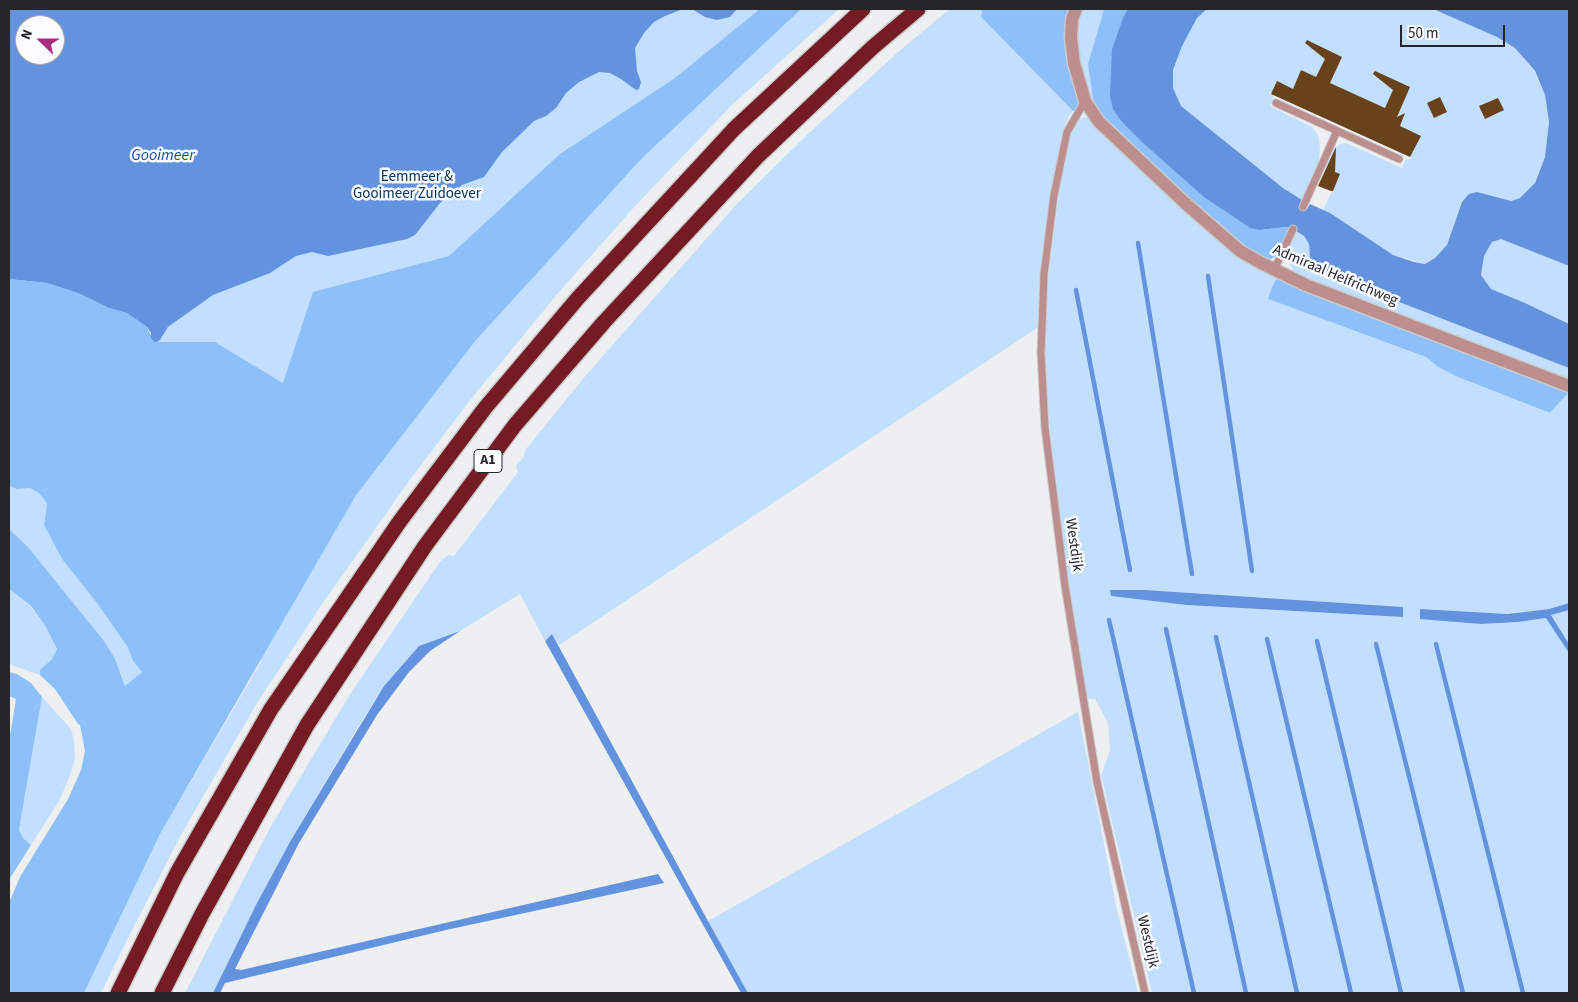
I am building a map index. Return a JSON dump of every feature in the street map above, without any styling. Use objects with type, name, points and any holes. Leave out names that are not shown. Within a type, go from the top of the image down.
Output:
[{"type":"highway","name":"A1","points":[[118,993],[177,872],[271,708],[400,521],[486,408],[578,298],[734,129],[863,9]]},
{"type":"highway","name":"A1","points":[[162,993],[202,914],[306,725],[425,546],[515,425],[604,322],[758,156],[873,47],[918,9]]},
{"type":"street","name":"Admiraal Helfrichweg","points":[[1076,9],[1072,19],[1071,38],[1074,63],[1085,101],[1099,122],[1184,202],[1240,251],[1306,285],[1569,386]]},
{"type":"lane","name":"Westdijk","points":[[1085,101],[1066,132],[1054,195],[1044,274],[1041,353],[1045,428],[1065,586],[1096,773],[1145,993]]},
{"type":"lane","points":[[1276,103],[1399,159]]},
{"type":"lane","points":[[1303,207],[1337,131]]},
{"type":"lane","points":[[1274,270],[1293,229]]},
{"type":"green space","name":"Eemmeer & Gooimeer Zuidoever","points":[[171,9],[839,9],[733,104],[636,205],[559,292],[471,399],[409,481],[322,604],[254,708],[181,835],[101,993],[84,993],[160,834],[261,662],[290,365],[283,383],[215,342],[157,342],[168,327],[213,295],[244,283]]},
{"type":"green space","points":[[950,9],[982,9],[981,17],[1073,111],[1062,133],[1042,252],[1037,328],[559,645],[552,634],[545,641],[520,594],[460,631],[419,646],[384,686],[291,840],[257,903],[213,993],[185,993],[271,826],[352,691],[440,562],[448,555],[454,556],[518,472],[516,466],[523,458],[526,449],[587,374],[736,205],[809,133],[905,46]]},
{"type":"green space","points":[[1081,9],[1104,9],[1088,64],[1094,105],[1079,63],[1075,34]]},
{"type":"green space","points":[[1207,9],[1433,9],[1497,37],[1515,48],[1534,71],[1545,95],[1549,122],[1545,157],[1535,183],[1520,198],[1511,201],[1497,198],[1462,202],[1447,245],[1435,258],[1425,264],[1393,255],[1323,210],[1332,191],[1319,185],[1327,167],[1325,160],[1340,144],[1351,145],[1402,168],[1405,160],[1413,158],[1269,92],[1274,96],[1270,106],[1312,127],[1318,135],[1320,147],[1319,161],[1315,174],[1302,200],[1283,188],[1181,106],[1173,88],[1173,70],[1182,46],[1197,18]]},
{"type":"green space","points":[[1084,117],[1091,119],[1278,276],[1268,299],[1426,357],[1438,367],[1458,377],[1550,413],[1569,392],[1569,603],[1549,609],[1508,614],[1420,609],[1420,618],[1481,624],[1547,618],[1569,653],[1569,993],[1152,993],[1101,775],[1110,751],[1108,723],[1095,699],[1087,699],[1069,590],[1050,429],[1044,348],[1049,272],[1063,163],[1076,121]],"holes":[[[1145,590],[1402,607],[1403,617],[1187,605],[1111,596],[1110,591]]]},
{"type":"green space","points":[[1296,231],[1304,236],[1309,244],[1310,258],[1320,269],[1358,286],[1569,368],[1569,380],[1304,280],[1294,272],[1289,262],[1288,249]]},
{"type":"green space","points":[[1501,239],[1569,266],[1569,324],[1491,289],[1481,275],[1484,256],[1492,242]]},
{"type":"green space","points":[[9,486],[17,489],[30,488],[40,494],[47,504],[44,525],[62,559],[97,603],[127,646],[133,661],[142,672],[125,687],[121,674],[104,641],[28,547],[9,529]]},
{"type":"green space","points":[[9,589],[30,606],[46,627],[57,650],[52,659],[40,670],[40,675],[9,664]]},
{"type":"green space","points":[[1569,610],[1569,644],[1551,614]]},
{"type":"green space","points":[[42,697],[71,729],[75,759],[59,801],[31,845],[23,838],[19,831]]},
{"type":"green space","points":[[1078,712],[1117,910],[1138,993],[748,993],[708,921]]},
{"type":"shaded area","points":[[760,9],[801,9],[642,158],[476,340],[356,495],[160,834],[84,993],[9,993],[9,903],[20,877],[68,799],[81,770],[85,751],[80,725],[55,689],[40,675],[40,670],[52,659],[57,649],[46,627],[31,606],[9,589],[9,529],[28,547],[104,641],[115,659],[125,686],[142,672],[133,661],[127,646],[97,603],[62,559],[44,525],[47,504],[40,494],[30,488],[17,489],[9,486],[9,279],[47,283],[78,293],[109,308],[127,313],[147,327],[154,342],[215,342],[283,383],[313,292],[449,256],[560,154],[675,78]]},
{"type":"shaded area","points":[[982,9],[1070,9],[1081,98],[1076,111],[1073,111],[981,17]]},
{"type":"shaded area","points":[[1104,9],[1128,9],[1123,17],[1112,49],[1121,121],[1205,198],[1250,228],[1259,230],[1290,228],[1277,255],[1270,260],[1262,259],[1252,254],[1193,205],[1103,120],[1094,105],[1088,64]]},
{"type":"shaded area","points":[[1278,276],[1569,392],[1550,413],[1458,377],[1438,367],[1426,357],[1268,299]]},
{"type":"shaded area","points":[[9,672],[17,674],[31,683],[42,697],[19,830],[23,838],[31,845],[9,880],[9,742],[16,699],[9,696]]},
{"type":"water","name":"Gooimeer","points":[[9,9],[683,9],[654,22],[644,33],[635,48],[637,71],[641,82],[639,89],[636,90],[610,73],[599,72],[579,82],[566,93],[556,108],[546,116],[534,121],[502,152],[484,177],[462,185],[440,203],[415,235],[407,239],[328,256],[312,252],[296,256],[270,273],[213,295],[168,327],[157,342],[154,342],[151,338],[151,333],[147,327],[127,313],[109,308],[78,293],[47,283],[9,279]]},
{"type":"water","points":[[692,9],[737,9],[730,17],[717,20],[705,17]]},
{"type":"water","points":[[1128,9],[1207,9],[1197,18],[1182,46],[1173,70],[1173,88],[1181,106],[1283,188],[1302,200],[1300,206],[1307,209],[1310,204],[1330,213],[1393,255],[1425,264],[1435,258],[1447,245],[1462,202],[1469,194],[1477,192],[1511,201],[1520,198],[1535,183],[1545,157],[1549,122],[1545,95],[1535,71],[1515,48],[1497,37],[1433,9],[1569,9],[1569,266],[1501,239],[1492,242],[1484,256],[1481,275],[1491,289],[1569,324],[1569,368],[1358,286],[1320,269],[1310,258],[1309,244],[1304,236],[1296,231],[1287,227],[1259,230],[1250,228],[1205,198],[1142,142],[1121,121],[1113,109],[1110,96],[1112,49],[1123,17]]},
{"type":"water","points":[[1110,590],[1145,590],[1403,607],[1403,617],[1187,605],[1111,596]]},
{"type":"water","points":[[1569,603],[1569,610],[1551,615],[1569,644],[1569,653],[1546,618],[1481,624],[1420,619],[1420,609],[1508,614],[1549,609]]},
{"type":"water","points":[[460,631],[430,651],[409,672],[377,715],[299,843],[235,969],[241,970],[658,874],[664,883],[446,930],[225,983],[220,993],[213,993],[257,903],[291,840],[384,686],[419,646]]},
{"type":"water","points":[[552,634],[748,993],[741,993],[545,641]]},
{"type":"building","points":[[1307,40],[1342,57],[1330,83],[1385,108],[1393,90],[1373,74],[1375,71],[1410,87],[1397,117],[1405,113],[1400,126],[1421,136],[1410,157],[1271,94],[1277,81],[1293,89],[1301,70],[1316,77],[1325,59],[1305,43]]},
{"type":"building","points":[[1440,97],[1447,112],[1434,118],[1427,103]]},
{"type":"building","points":[[1498,98],[1504,110],[1485,119],[1479,106]]},
{"type":"building","points":[[1336,147],[1335,172],[1340,174],[1333,191],[1331,191],[1318,186]]},
{"type":"waterway","points":[[1138,243],[1192,574]]},
{"type":"waterway","points":[[1208,276],[1252,571]]},
{"type":"waterway","points":[[1076,290],[1130,570]]},
{"type":"waterway","points":[[1109,620],[1194,993]]},
{"type":"waterway","points":[[1166,629],[1246,993]]},
{"type":"waterway","points":[[1216,637],[1297,993]]},
{"type":"waterway","points":[[1267,639],[1351,993]]},
{"type":"waterway","points":[[1317,641],[1401,993]]},
{"type":"waterway","points":[[1376,644],[1463,993]]},
{"type":"waterway","points":[[1436,644],[1523,993]]}]
